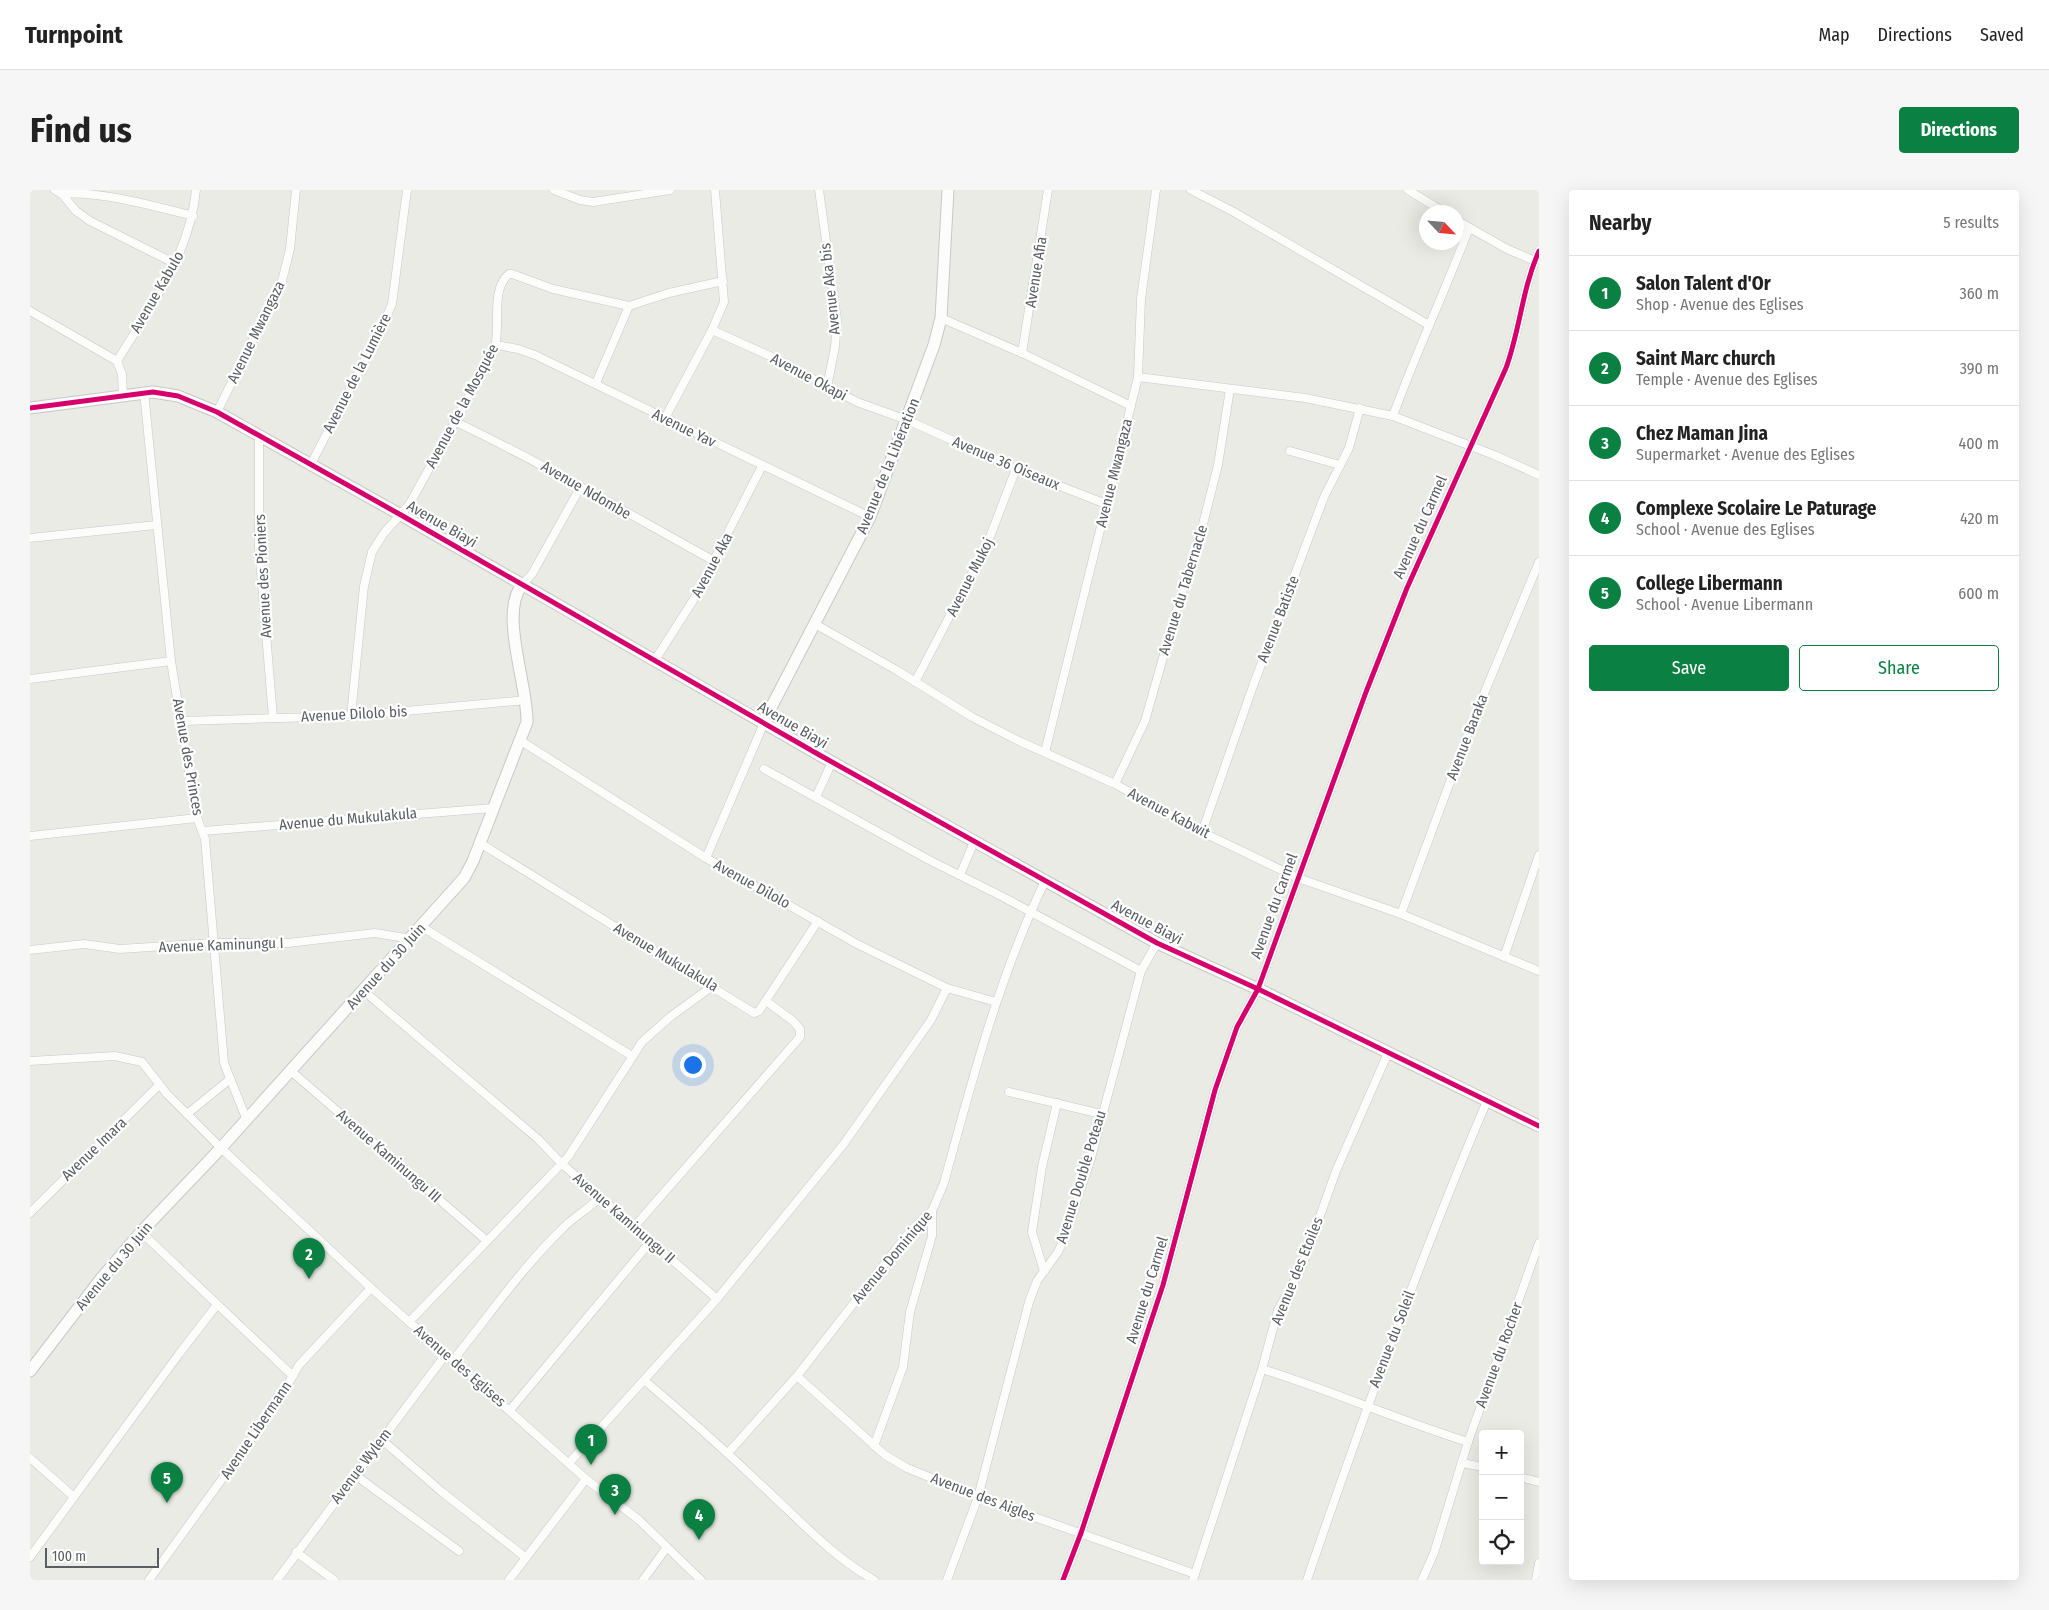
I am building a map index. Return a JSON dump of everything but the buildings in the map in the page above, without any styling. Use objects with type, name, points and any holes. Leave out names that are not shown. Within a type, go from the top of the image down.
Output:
[{"type":"street","name":"Avenue Kabulo","points":[[117,362],[176,264],[193,216],[196,190]]},
{"type":"street","name":"Avenue Mwangaza","points":[[217,412],[282,281],[290,249],[296,190]]},
{"type":"street","name":"Avenue de la Lumière","points":[[311,464],[390,310],[407,190]]},
{"type":"street","points":[[554,190],[580,200],[593,202],[670,190]]},
{"type":"street","points":[[666,418],[712,330],[724,302],[715,190]]},
{"type":"street","name":"Avenue Aka bis","points":[[819,190],[837,320],[835,347],[826,387]]},
{"type":"street","name":"Avenue de la Libération","points":[[763,723],[870,517],[934,345],[941,318],[948,190]]},
{"type":"street","name":"Avenue Afia","points":[[1022,353],[1048,190]]},
{"type":"street","name":"Avenue Mwangaza","points":[[1045,752],[1138,377],[1141,299],[1156,190]]},
{"type":"street","points":[[1191,190],[1232,211],[1429,325]]},
{"type":"street","points":[[1408,190],[1433,205]]},
{"type":"street","points":[[59,192],[89,193],[146,204],[193,216]]},
{"type":"street","points":[[59,192],[76,210],[90,221],[176,264]]},
{"type":"street","points":[[1464,225],[1535,261]]},
{"type":"street","points":[[1393,416],[1412,363],[1469,228]]},
{"type":"street","name":"Avenue du Carmel","points":[[1062,1580],[1081,1533],[1163,1285],[1215,1090],[1237,1027],[1258,989],[1406,588],[1511,355],[1523,298],[1539,252]]},
{"type":"street","name":"Avenue de la Mosquée","points":[[351,716],[353,675],[367,568],[379,539],[409,505],[456,422],[496,345],[498,302],[501,284],[509,274],[561,291],[630,306]]},
{"type":"street","points":[[596,384],[630,306],[669,293],[723,281]]},
{"type":"street","points":[[30,311],[117,362],[122,374],[123,395]]},
{"type":"street","points":[[941,318],[1022,353],[1131,406]]},
{"type":"street","name":"Avenue Okapi","points":[[712,330],[864,405],[907,420]]},
{"type":"street","name":"Avenue Yav","points":[[496,345],[518,349],[596,384],[870,517]]},
{"type":"street","points":[[1138,377],[1305,398],[1393,416],[1494,455],[1539,476]]},
{"type":"street","name":"Avenue du Tabernacle","points":[[1115,784],[1145,721],[1180,597],[1196,552],[1218,466],[1230,389]]},
{"type":"street","name":"Avenue Biayi","points":[[30,408],[144,392],[170,394],[217,412],[656,660],[763,723],[1157,944],[1258,989],[1539,1126]]},
{"type":"street","name":"Avenue des Princes","points":[[144,392],[171,661],[197,818],[203,831],[222,1044],[229,1080],[246,1118]]},
{"type":"street","name":"Avenue Batiste","points":[[1202,832],[1296,570],[1324,497],[1349,448],[1360,408]]},
{"type":"street","name":"Avenue 36 Oiseaux","points":[[907,420],[1016,469],[1106,504]]},
{"type":"street","name":"Avenue Ndombe","points":[[456,422],[524,454],[580,488],[714,561]]},
{"type":"street","name":"Avenue des Pioniers","points":[[259,435],[260,548],[273,718]]},
{"type":"street","points":[[1290,451],[1340,465]]},
{"type":"street","name":"Avenue Aka","points":[[656,660],[681,621],[714,561],[762,466]]},
{"type":"street","name":"Avenue Mukoj","points":[[915,682],[986,547],[1016,469]]},
{"type":"street","name":"Avenue du 30 Juin","points":[[30,1371],[100,1280],[142,1232],[412,939],[464,878],[480,843],[527,722],[526,700],[514,618],[516,596],[522,585],[532,574],[580,488]]},
{"type":"street","points":[[30,538],[156,526]]},
{"type":"street","name":"Avenue Baraka","points":[[1401,914],[1473,720],[1539,562]]},
{"type":"street","name":"Avenue Kabwit","points":[[814,624],[972,717],[1115,784],[1202,832],[1298,878],[1401,914],[1539,971]]},
{"type":"street","points":[[30,679],[171,661]]},
{"type":"street","name":"Avenue Dilolo bis","points":[[182,721],[351,716],[526,700]]},
{"type":"street","points":[[706,858],[763,723]]},
{"type":"street","name":"Avenue Dilolo","points":[[521,741],[706,858],[892,963],[947,988],[996,1002]]},
{"type":"street","points":[[816,797],[832,762]]},
{"type":"street","points":[[764,769],[1141,971]]},
{"type":"street","name":"Avenue du Mukulakula","points":[[203,831],[492,808]]},
{"type":"street","points":[[30,836],[197,818]]},
{"type":"street","points":[[960,875],[974,842]]},
{"type":"street","name":"Avenue Mukulakula","points":[[480,843],[714,986],[754,1013],[759,1011],[818,921]]},
{"type":"street","points":[[1504,956],[1539,855]]},
{"type":"street","name":"Avenue Dominique","points":[[728,1453],[796,1376],[910,1231],[932,1211],[944,1183],[996,1002],[1045,881]]},
{"type":"street","points":[[422,927],[632,1056]]},
{"type":"street","name":"Avenue Kaminungu I","points":[[30,950],[84,944],[120,949],[212,943],[288,943],[375,933],[412,939]]},
{"type":"street","name":"Avenue Double Poteau","points":[[948,1580],[978,1497],[1029,1302],[1037,1281],[1058,1252],[1065,1236],[1091,1158],[1101,1114],[1141,971],[1157,944]]},
{"type":"street","points":[[409,1322],[562,1164],[577,1144],[632,1056],[649,1034],[714,986]]},
{"type":"street","points":[[569,1463],[717,1299],[843,1145],[931,1020],[947,988]]},
{"type":"street","name":"Avenue Kaminungu II","points":[[364,991],[538,1139],[562,1164],[717,1299]]},
{"type":"street","points":[[634,1227],[800,1037],[800,1029],[793,1021],[766,1000]]},
{"type":"street","name":"Avenue des Etoiles","points":[[1194,1577],[1262,1369],[1278,1310],[1301,1269],[1336,1171],[1388,1053]]},
{"type":"street","name":"Avenue des Eglises","points":[[30,1060],[99,1056],[126,1058],[142,1062],[159,1085],[221,1148],[371,1288],[586,1479],[639,1520],[701,1580]]},
{"type":"street","name":"Avenue Kaminungu III","points":[[291,1071],[488,1241]]},
{"type":"street","points":[[187,1114],[229,1080]]},
{"type":"street","name":"Avenue Imara","points":[[30,1213],[159,1085]]},
{"type":"street","points":[[1009,1092],[1101,1114]]},
{"type":"street","name":"Avenue du Soleil","points":[[1307,1580],[1367,1407],[1451,1185],[1487,1101]]},
{"type":"street","points":[[1044,1271],[1032,1232],[1042,1167],[1057,1103]]},
{"type":"street","points":[[453,1360],[564,1226],[587,1210],[600,1197]]},
{"type":"street","points":[[874,1446],[903,1368],[910,1312],[932,1236],[932,1211]]},
{"type":"street","points":[[142,1232],[216,1306],[292,1376]]},
{"type":"street","points":[[510,1410],[651,1241]]},
{"type":"street","name":"Avenue du Rocher","points":[[1422,1580],[1434,1553],[1468,1442],[1539,1243]]},
{"type":"street","name":"Avenue Libermann","points":[[149,1580],[268,1415],[307,1356],[371,1288]]},
{"type":"street","points":[[30,1557],[216,1306]]},
{"type":"street","name":"Avenue Wylem","points":[[276,1580],[380,1439],[446,1354]]},
{"type":"street","points":[[1262,1369],[1367,1407],[1397,1420],[1468,1442]]},
{"type":"street","name":"Avenue des Aigles","points":[[796,1376],[874,1446],[907,1468],[978,1497],[1081,1533],[1194,1577]]},
{"type":"street","points":[[644,1380],[728,1453],[836,1553],[874,1580]]},
{"type":"street","points":[[380,1439],[442,1492],[525,1557]]},
{"type":"street","points":[[30,1458],[74,1497]]},
{"type":"street","points":[[1462,1463],[1479,1466]]},
{"type":"street","points":[[355,1475],[459,1551]]},
{"type":"street","points":[[1524,1478],[1539,1482]]},
{"type":"street","points":[[509,1580],[586,1479]]},
{"type":"street","points":[[643,1580],[667,1547]]},
{"type":"street","points":[[296,1552],[334,1580]]},
{"type":"street","points":[[1536,1580],[1539,1563]]},
{"type":"cycle path","points":[[1063,1580],[1081,1533],[1163,1285],[1215,1090],[1237,1027],[1258,989],[1366,692],[1407,588],[1506,368],[1533,265],[1539,251]]},
{"type":"cycle path","points":[[30,408],[153,392],[178,396],[217,412],[401,515],[823,757],[1157,943],[1258,989],[1539,1126]]},
{"type":"place","name":"Saint Marc church","points":[[309,1279]]},
{"type":"place","name":"Salon Talent d'Or","points":[[591,1465]]},
{"type":"place","name":"College Libermann","points":[[167,1503]]},
{"type":"place","name":"Chez Maman Jina","points":[[615,1515]]},
{"type":"place","name":"Complexe Scolaire Le Paturage","points":[[699,1540]]}]
